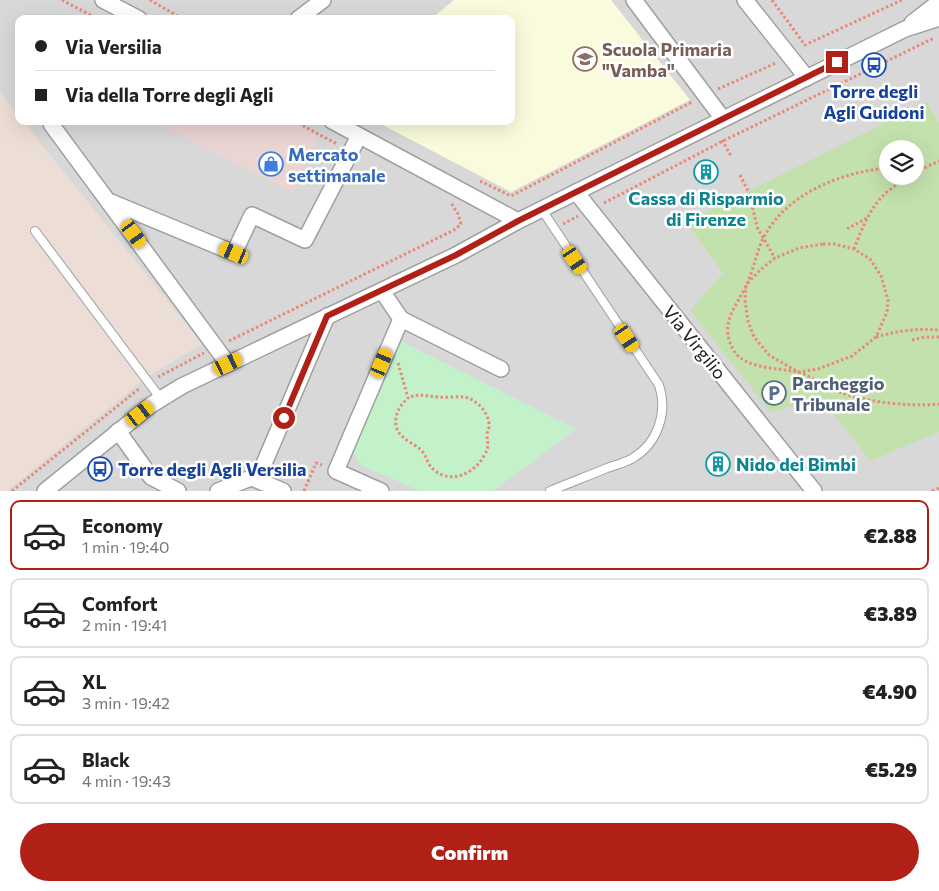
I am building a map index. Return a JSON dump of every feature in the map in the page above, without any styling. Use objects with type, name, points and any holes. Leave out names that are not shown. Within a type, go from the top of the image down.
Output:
[{"type":"street","points":[[103,0],[131,15]]},
{"type":"street","points":[[303,15],[323,0]]},
{"type":"street","points":[[634,0],[705,95],[719,122]]},
{"type":"street","points":[[745,0],[807,78]]},
{"type":"street","points":[[905,29],[939,2]]},
{"type":"street","points":[[45,491],[118,431],[161,399],[228,364],[464,251],[518,221],[905,29],[939,18]]},
{"type":"street","points":[[53,125],[228,364]]},
{"type":"street","points":[[339,125],[518,221]]},
{"type":"street","points":[[111,202],[234,253],[252,215],[306,240],[359,136]]},
{"type":"street","name":"Via Virgilio","points":[[576,192],[814,491]]},
{"type":"street","points":[[382,291],[401,319],[501,369]]},
{"type":"street","points":[[257,480],[327,316]]},
{"type":"street","points":[[381,491],[336,472],[401,319]]},
{"type":"street","points":[[118,431],[151,477],[178,491]]},
{"type":"street","points":[[218,491],[251,478],[283,491]]},
{"type":"lane","points":[[542,210],[659,385],[663,397],[660,425],[654,437],[645,448],[632,458],[550,491]]},
{"type":"lane","points":[[35,231],[161,399]]},
{"type":"path","points":[[62,0],[90,15]]},
{"type":"path","points":[[150,0],[177,15]]},
{"type":"path","points":[[772,0],[805,46],[902,0]]},
{"type":"path","points":[[554,229],[578,216],[580,220],[604,210],[600,205],[723,141],[939,35]]},
{"type":"path","points":[[511,196],[705,95],[774,64],[780,59]]},
{"type":"path","points":[[719,122],[723,141],[730,156]]},
{"type":"path","points":[[924,168],[939,161]]},
{"type":"path","points":[[879,169],[871,169],[836,180],[801,197],[774,220],[764,238],[746,284],[733,306],[727,329],[734,352],[742,359],[755,364],[768,368],[798,372],[818,369],[841,361],[876,337],[915,329],[939,330]]},
{"type":"path","points":[[740,175],[748,191],[758,229],[775,258]]},
{"type":"path","points":[[854,249],[877,202],[889,189],[896,185]]},
{"type":"path","points":[[226,342],[454,230],[461,224],[458,214],[452,204],[444,199]]},
{"type":"path","points":[[847,230],[868,217]]},
{"type":"path","points":[[876,337],[887,312],[888,300],[881,276],[876,267],[870,259],[854,249],[834,244],[799,248],[775,258],[746,284],[745,302],[748,320],[754,337],[769,354],[798,372],[836,391],[865,399],[911,405],[939,404]]},
{"type":"path","points":[[912,340],[939,338]]},
{"type":"path","points":[[390,345],[408,398]]},
{"type":"path","points":[[12,491],[148,382],[204,353]]},
{"type":"path","points":[[422,394],[439,397],[464,397],[479,405],[488,419],[487,435],[489,441],[487,450],[478,464],[465,474],[456,477],[433,470],[422,451],[401,436],[396,429],[396,414],[408,398],[422,394]]},
{"type":"path","points":[[304,491],[316,463],[336,472]]},
{"type":"path","points":[[932,491],[939,488]]},
{"type":"shaded area","points":[[0,0],[939,0],[939,491],[0,491]]},
{"type":"shaded area","name":"Scuola Primaria \"Vamba\"","points":[[454,0],[611,0],[690,100],[511,192],[383,125],[515,125],[515,15],[436,15]]},
{"type":"shaded area","points":[[0,92],[15,111],[15,125],[26,125],[202,344],[147,377],[7,491],[0,491]]},
{"type":"shaded area","name":"Mercato settimanale","points":[[160,125],[300,125],[318,134],[293,193]]},
{"type":"green space","points":[[927,102],[939,123],[939,432],[870,461],[820,395],[771,413],[690,310],[723,273],[686,222]]},
{"type":"green space","points":[[401,341],[576,429],[493,491],[420,491],[361,465],[354,454],[355,447]]},
{"type":"place","name":"Scuola Primaria \"Vamba\"","points":[[585,59]]},
{"type":"place","name":"Torre degli Agli Guidoni","points":[[874,65]]},
{"type":"place","name":"Mercato settimanale","points":[[271,164]]},
{"type":"place","name":"Cassa di Risparmio di Firenze","points":[[706,172]]},
{"type":"place","name":"Parcheggio Tribunale","points":[[774,393]]},
{"type":"place","name":"Nido dei Bimbi","points":[[718,464]]},
{"type":"place","name":"Torre degli Agli Versilia","points":[[100,469]]},
{"type":"route","points":[[284,418],[327,316],[456,255],[518,221],[837,62]]}]
